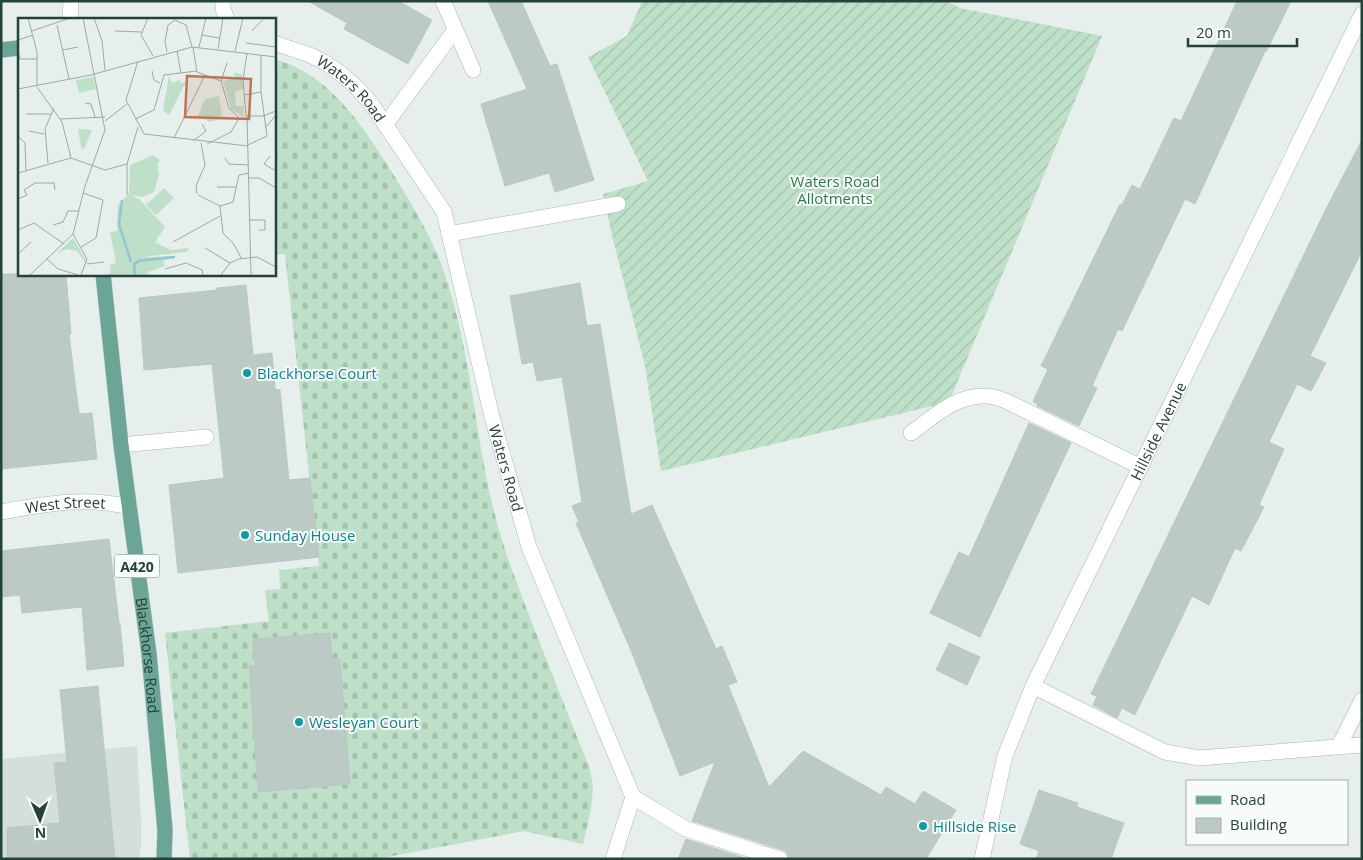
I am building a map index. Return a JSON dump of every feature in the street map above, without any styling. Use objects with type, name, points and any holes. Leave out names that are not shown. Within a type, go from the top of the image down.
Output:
[{"type":"main road","points":[[1,50],[18,48]]},
{"type":"main road","name":"Blackhorse Road","points":[[103,275],[148,654],[164,830],[164,859]]},
{"type":"street","points":[[70,18],[71,1]]},
{"type":"street","points":[[223,1],[223,9],[227,18]]},
{"type":"street","points":[[443,1],[473,70]]},
{"type":"street","name":"Hillside Avenue","points":[[982,859],[1006,756],[1034,686],[1362,14]]},
{"type":"street","points":[[385,125],[455,30]]},
{"type":"street","name":"Waters Road","points":[[275,43],[310,55],[340,73],[370,102],[444,212],[492,417],[529,547],[633,797]]},
{"type":"street","points":[[449,234],[618,204]]},
{"type":"street","points":[[910,433],[956,401],[971,396],[988,396],[1006,401],[1141,467]]},
{"type":"street","points":[[122,445],[206,437]]},
{"type":"street","name":"West Street","points":[[1,512],[85,500],[111,502],[130,507]]},
{"type":"street","points":[[1034,686],[1165,752],[1200,758],[1362,744]]},
{"type":"street","points":[[1339,746],[1362,700]]},
{"type":"street","points":[[612,859],[633,797],[686,829],[780,859]]},
{"type":"shaded area","points":[[137,746],[141,821],[139,859],[1,859],[1,759]]},
{"type":"green space","name":"Waters Road Allotments","points":[[642,1],[946,1],[960,8],[1102,36],[949,402],[661,471],[645,366],[603,194],[648,181],[588,57],[627,36]]},
{"type":"green space","points":[[275,59],[307,73],[335,95],[347,108],[369,137],[406,195],[438,256],[461,333],[489,488],[501,536],[524,602],[589,766],[593,786],[591,810],[583,844],[524,831],[377,859],[190,859],[165,633],[269,621],[265,590],[280,589],[279,570],[319,566],[285,254],[275,255]]},
{"type":"building","points":[[308,1],[398,1],[432,20],[408,64],[344,29],[347,23]]},
{"type":"building","points":[[488,1],[521,1],[550,66],[557,64],[594,180],[555,192],[549,173],[505,186],[481,104],[527,89]]},
{"type":"building","points":[[1237,1],[1291,1],[1265,51],[1195,204],[1185,199],[1122,331],[1118,329],[1092,386],[1097,388],[1079,426],[1037,406],[1038,404],[1033,402],[1048,369],[1041,366],[1120,204],[1122,205],[1132,185],[1140,189],[1174,118],[1181,121]]},
{"type":"building","points":[[1362,140],[1362,251],[1310,356],[1326,363],[1311,391],[1297,384],[1269,442],[1284,449],[1259,505],[1264,507],[1241,551],[1235,548],[1209,605],[1192,596],[1135,715],[1122,708],[1117,718],[1093,705],[1097,696],[1091,694],[1327,207]]},
{"type":"building","points":[[1,274],[66,275],[71,334],[69,334],[79,414],[92,413],[97,459],[1,469]]},
{"type":"building","points":[[580,283],[587,326],[600,324],[631,514],[652,505],[716,649],[722,646],[737,682],[728,685],[769,787],[803,751],[881,795],[886,787],[915,804],[923,791],[956,810],[926,859],[789,859],[787,853],[783,850],[692,821],[715,762],[680,776],[632,653],[576,523],[579,522],[572,506],[582,502],[562,377],[537,381],[533,362],[522,364],[510,296]]},
{"type":"building","points":[[246,285],[253,355],[272,353],[275,389],[280,390],[289,480],[310,478],[319,557],[178,573],[169,485],[224,478],[212,364],[144,370],[139,298]]},
{"type":"building","points":[[1029,423],[1071,443],[980,637],[930,613],[959,552],[969,557]]},
{"type":"building","points":[[109,539],[124,666],[87,670],[82,607],[22,613],[20,595],[1,597],[1,551]]},
{"type":"building","name":"Wesleyan Court","points":[[330,633],[332,659],[340,659],[350,784],[258,792],[249,666],[255,666],[253,639]]},
{"type":"building","points":[[949,643],[980,657],[967,685],[936,670]]},
{"type":"building","points":[[98,686],[115,859],[7,859],[7,828],[60,823],[54,763],[67,762],[60,690]]},
{"type":"building","points":[[1039,790],[1078,803],[1077,807],[1124,823],[1111,859],[1036,859],[1039,851],[1020,844]]},
{"type":"building","points":[[686,839],[748,859],[678,859]]},
{"type":"place","name":"Blackhorse Court","points":[[247,373]]},
{"type":"place","name":"Sunday House","points":[[245,535]]},
{"type":"place","name":"Wesleyan Court","points":[[299,722]]},
{"type":"place","name":"Hillside Rise","points":[[923,826]]}]
